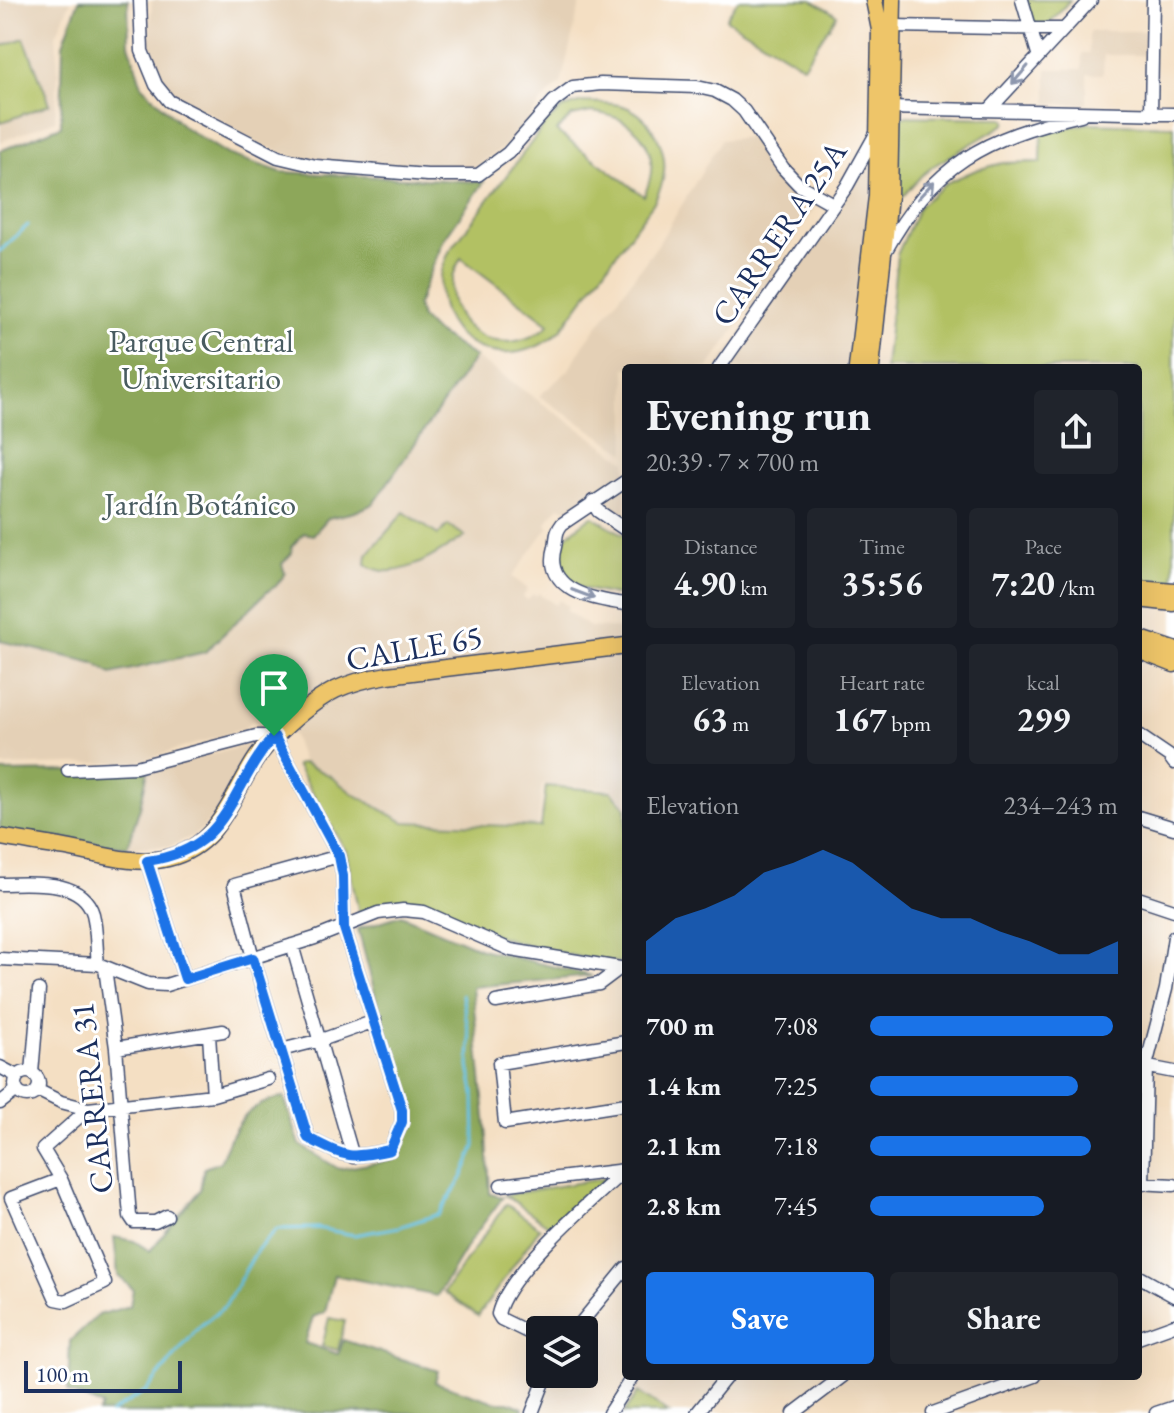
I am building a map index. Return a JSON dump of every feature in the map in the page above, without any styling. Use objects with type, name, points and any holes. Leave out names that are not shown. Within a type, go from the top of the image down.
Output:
[{"type":"main road","points":[[857,364],[877,196],[880,126],[886,108],[880,30],[874,0]]},
{"type":"main road","points":[[871,364],[883,255],[886,108],[893,0]]},
{"type":"main road","points":[[1142,588],[1174,591]]},
{"type":"main road","points":[[1142,599],[1174,603]]},
{"type":"main road","points":[[1142,639],[1174,650]]},
{"type":"main road","name":"CALLE 65","points":[[0,837],[147,861],[169,858],[209,836],[226,815],[254,762],[274,736],[333,691],[357,681],[491,661],[532,659],[622,647]]},
{"type":"main road","points":[[1142,652],[1174,664]]},
{"type":"street","points":[[140,0],[142,51],[156,85],[169,101],[278,157],[316,166],[427,175],[478,175],[508,153],[554,101],[573,87],[601,84],[697,87],[715,91],[732,100],[744,111],[799,185],[833,204]]},
{"type":"street","points":[[1022,0],[1038,54]]},
{"type":"street","points":[[989,110],[1091,0]]},
{"type":"street","points":[[1151,114],[1153,0]]},
{"type":"street","points":[[893,26],[1062,29]]},
{"type":"street","points":[[886,108],[1174,114]]},
{"type":"street","points":[[883,255],[914,203],[942,174],[1036,119],[1028,110]]},
{"type":"street","points":[[1021,130],[1096,111]]},
{"type":"street","name":"CARRERA 25A","points":[[722,364],[847,186],[880,126]]},
{"type":"street","points":[[622,483],[593,501],[556,532],[553,564],[564,584],[577,594],[622,603]]},
{"type":"street","points":[[593,501],[598,511],[622,527]]},
{"type":"street","points":[[68,770],[142,766],[256,736],[274,736],[339,856],[343,876],[344,928],[402,1110],[402,1122],[390,1150],[353,1157],[342,1155],[308,1138],[234,885],[339,856]]},
{"type":"street","points":[[1144,738],[1174,763]]},
{"type":"street","points":[[1142,818],[1174,828]]},
{"type":"street","points":[[147,861],[185,979]]},
{"type":"street","name":"CARRERA 31","points":[[0,884],[58,885],[87,901],[93,916],[116,1048],[130,1216],[134,1222],[155,1222],[167,1216]]},
{"type":"street","points":[[1142,899],[1174,910]]},
{"type":"street","points":[[0,959],[102,966],[148,984],[166,985],[344,928],[378,913],[403,910],[424,912],[511,950],[622,969]]},
{"type":"street","points":[[1174,937],[1170,989],[1142,1066],[1174,1072]]},
{"type":"street","points":[[292,945],[353,1157]]},
{"type":"street","points":[[496,1002],[599,984],[622,969]]},
{"type":"street","points":[[32,1073],[39,990]]},
{"type":"street","points":[[281,1050],[375,1021]]},
{"type":"street","points":[[116,1048],[223,1031]]},
{"type":"street","points":[[209,1035],[213,1095]]},
{"type":"street","points":[[622,1043],[499,1063],[505,1123],[622,1105]]},
{"type":"street","points":[[0,1067],[17,1076]]},
{"type":"street","points":[[24,1072],[32,1073],[38,1079],[37,1090],[27,1096],[17,1090],[17,1076],[24,1072]]},
{"type":"street","points":[[37,1090],[61,1102],[88,1109],[213,1095],[268,1079]]},
{"type":"street","points":[[0,1103],[17,1090]]},
{"type":"street","points":[[61,1179],[11,1198],[56,1299],[66,1301],[105,1283],[61,1179],[43,1149],[88,1109]]},
{"type":"street","points":[[501,1185],[622,1170]]},
{"type":"street","points":[[526,1331],[501,1319],[498,1314],[513,1285],[543,1249],[622,1174]]},
{"type":"street","points":[[1142,1184],[1174,1185]]},
{"type":"street","points":[[587,1316],[622,1273]]},
{"type":"street","points":[[1142,1278],[1174,1296]]},
{"type":"street","points":[[1142,1337],[1174,1325]]},
{"type":"street","points":[[609,1413],[630,1380]]},
{"type":"street","points":[[697,1413],[724,1380]]},
{"type":"street","points":[[794,1413],[838,1380]]},
{"type":"street","points":[[933,1413],[1024,1380]]},
{"type":"street","points":[[532,1413],[542,1388]]},
{"type":"street","points":[[1156,1413],[1174,1407]]},
{"type":"shaded area","points":[[0,0],[71,0],[56,35],[58,72],[55,120],[0,142]]},
{"type":"shaded area","points":[[152,0],[581,0],[561,83],[543,100],[512,141],[472,169],[304,161],[253,141],[207,111],[167,91],[149,51]]},
{"type":"shaded area","points":[[1089,31],[1144,31],[1144,55],[1104,55],[1103,74],[1087,74],[1087,104],[1047,104],[1047,69],[1082,69],[1082,53],[1089,53]]},
{"type":"shaded area","points":[[750,137],[772,170],[816,205],[763,290],[711,364],[622,364],[622,450],[539,396],[568,371],[584,344],[657,246],[721,140]]},
{"type":"shaded area","points":[[875,143],[858,364],[720,364]]},
{"type":"shaded area","points":[[414,325],[475,357],[622,458],[622,477],[569,510],[559,506],[546,524],[549,526],[512,577],[528,589],[523,597],[528,600],[538,593],[556,605],[559,600],[568,606],[566,611],[590,627],[622,629],[622,799],[612,788],[542,784],[538,825],[404,821],[352,792],[329,774],[302,761],[293,735],[252,721],[243,729],[137,762],[0,766],[0,641],[104,668]]},
{"type":"shaded area","points":[[622,490],[622,522],[602,508],[611,496]]},
{"type":"shaded area","points":[[249,745],[252,748],[223,804],[202,829],[170,846],[127,847],[148,770]]},
{"type":"green space","name":"Parque Central Universitario","points":[[79,0],[128,0],[129,44],[142,86],[184,127],[227,154],[281,172],[484,182],[444,239],[417,305],[421,318],[433,330],[475,357],[373,504],[328,518],[313,535],[304,533],[291,547],[292,553],[282,564],[285,574],[276,586],[205,652],[111,674],[94,663],[0,641],[0,151],[61,126],[63,44]]},
{"type":"green space","points":[[738,0],[812,0],[837,15],[803,66],[726,19]]},
{"type":"green space","points":[[1024,0],[1070,0],[1035,39]]},
{"type":"green space","points":[[24,38],[50,104],[0,123],[0,47]]},
{"type":"green space","points":[[583,102],[604,103],[621,105],[636,112],[651,127],[661,147],[664,157],[662,185],[654,202],[560,331],[540,345],[519,352],[498,353],[478,348],[462,337],[449,321],[441,301],[444,264],[449,252],[546,123],[563,108]],"holes":[[[591,112],[622,121],[643,139],[651,164],[644,196],[556,131],[572,116]],[[461,258],[549,324],[549,325],[529,337],[508,342],[489,339],[472,330],[459,317],[453,300],[453,280]]]},
{"type":"green space","points":[[896,116],[1003,118],[1006,121],[935,165],[896,204]]},
{"type":"green space","points":[[1089,123],[1174,126],[1174,586],[1142,583],[1142,364],[885,364],[897,255],[919,206],[946,183],[976,170],[1003,163],[1041,162],[1042,133]]},
{"type":"green space","points":[[404,512],[438,535],[448,525],[465,536],[430,558],[403,569],[377,570],[366,564],[367,555]]},
{"type":"green space","points":[[592,516],[622,534],[622,596],[582,588],[565,575],[559,562],[560,548],[573,531]]},
{"type":"green space","points":[[303,763],[329,775],[352,793],[404,822],[541,827],[546,786],[611,791],[622,803],[622,963],[578,957],[523,943],[493,934],[443,912],[413,904],[397,903],[359,914],[346,851],[296,765]]},
{"type":"green space","points":[[148,770],[127,847],[0,831],[0,772]]},
{"type":"green space","points":[[401,915],[481,949],[592,976],[472,987],[490,1194],[503,1197],[468,1244],[437,1296],[334,1275],[325,1312],[313,1317],[305,1343],[338,1354],[343,1340],[438,1371],[435,1382],[495,1402],[509,1402],[523,1408],[521,1413],[98,1413],[102,1406],[68,1392],[70,1341],[98,1315],[130,1306],[133,1289],[118,1276],[114,1237],[134,1241],[150,1251],[200,1190],[204,1168],[220,1162],[230,1138],[250,1111],[270,1100],[284,1097],[300,1145],[339,1169],[393,1160],[407,1115],[358,929]]},
{"type":"green space","points":[[606,1178],[551,1227],[505,1195]]},
{"type":"green space","points":[[506,1204],[540,1228],[478,1316],[444,1292]]},
{"type":"green space","points":[[329,1318],[345,1321],[338,1350],[322,1346]]},
{"type":"green space","points":[[638,1392],[669,1413],[624,1413]]},
{"type":"waterway","points":[[0,251],[28,225]]},
{"type":"waterway","points":[[111,1413],[147,1390],[198,1328],[225,1306],[257,1250],[277,1229],[317,1228],[354,1235],[399,1227],[439,1214],[462,1178],[475,1146],[470,1039],[462,995]]},
{"type":"route","points":[[274,736],[339,856],[343,876],[344,928],[402,1110],[402,1122],[390,1150],[353,1157],[342,1155],[308,1138],[253,958],[185,979],[147,861],[169,858],[209,836],[226,815],[254,762],[274,736]]},
{"type":"park label","name":"Jardín Botánico","points":[[200,504]]}]
